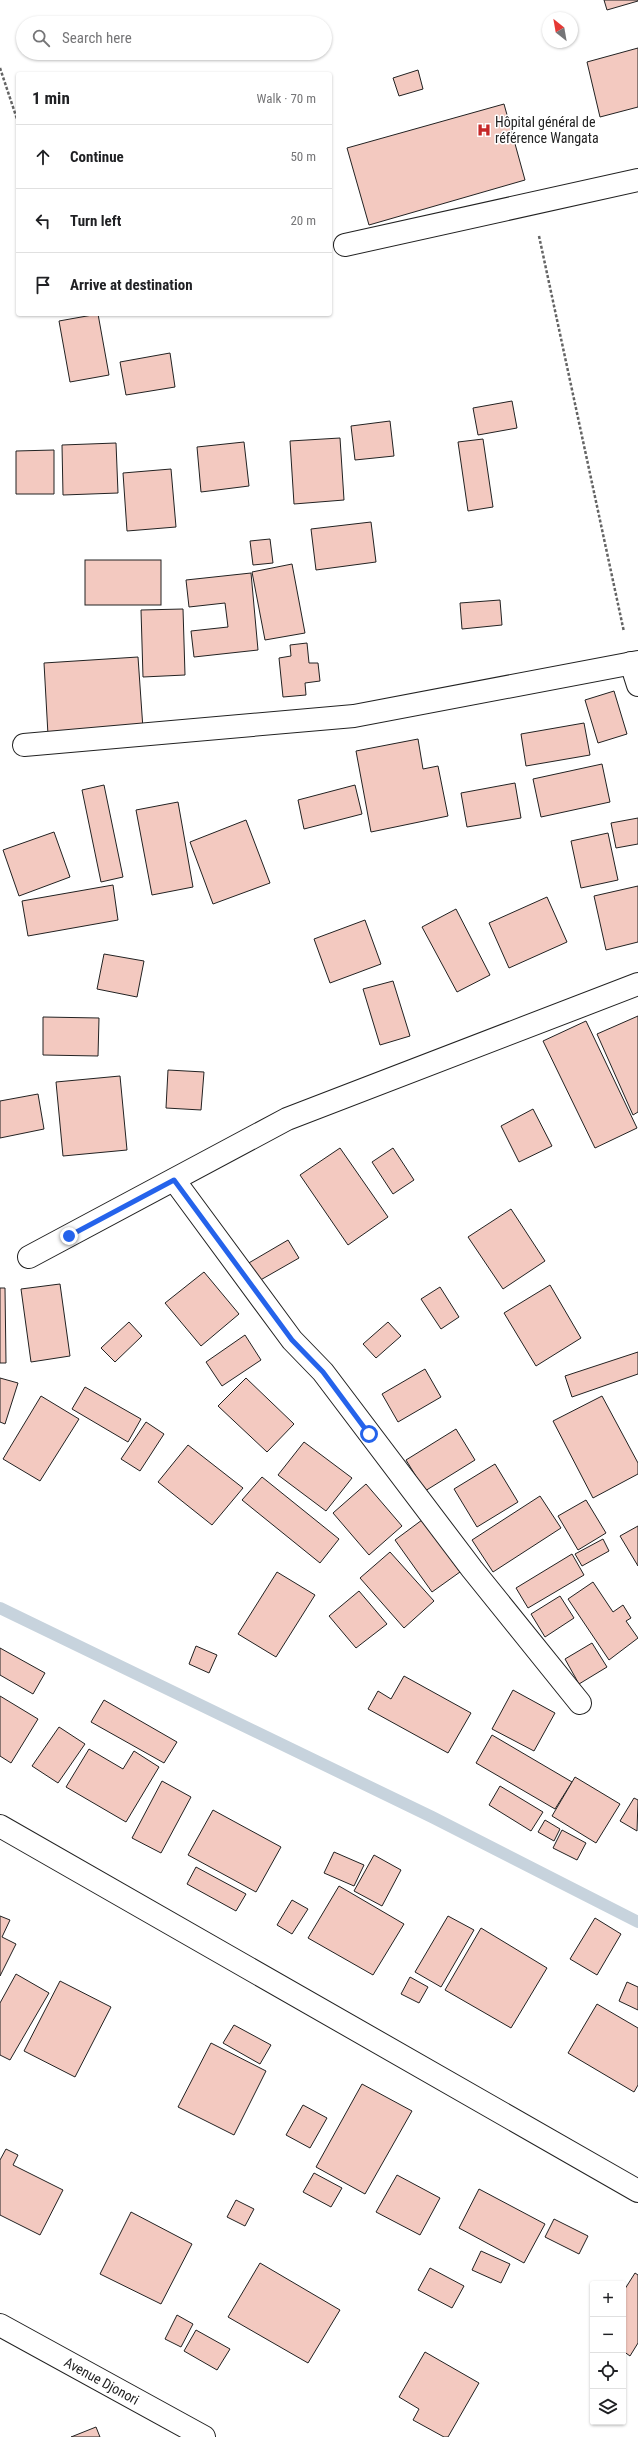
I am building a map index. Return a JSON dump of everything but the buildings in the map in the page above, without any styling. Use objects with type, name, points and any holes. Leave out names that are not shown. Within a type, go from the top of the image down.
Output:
[{"type":"street","points":[[345,245],[638,180]]},
{"type":"street","points":[[24,744],[354,716],[634,663],[638,685]]},
{"type":"street","points":[[29,1257],[287,1119],[638,984]]},
{"type":"street","points":[[174,1180],[292,1340],[323,1372],[472,1569],[580,1703]]},
{"type":"street","points":[[0,1826],[638,2191]]},
{"type":"street","name":"Avenue Djonori","points":[[0,2325],[204,2437]]},
{"type":"path","points":[[0,68],[16,116]]},
{"type":"path","points":[[532,203],[634,663]]},
{"type":"waterway","points":[[0,1608],[432,1817],[638,1922]]},
{"type":"place","name":"Hôpital général de référence Wangata","points":[[484,130]]},
{"type":"route","points":[[69,1236],[174,1180],[210,1226],[292,1340],[323,1372],[369,1434]]}]
